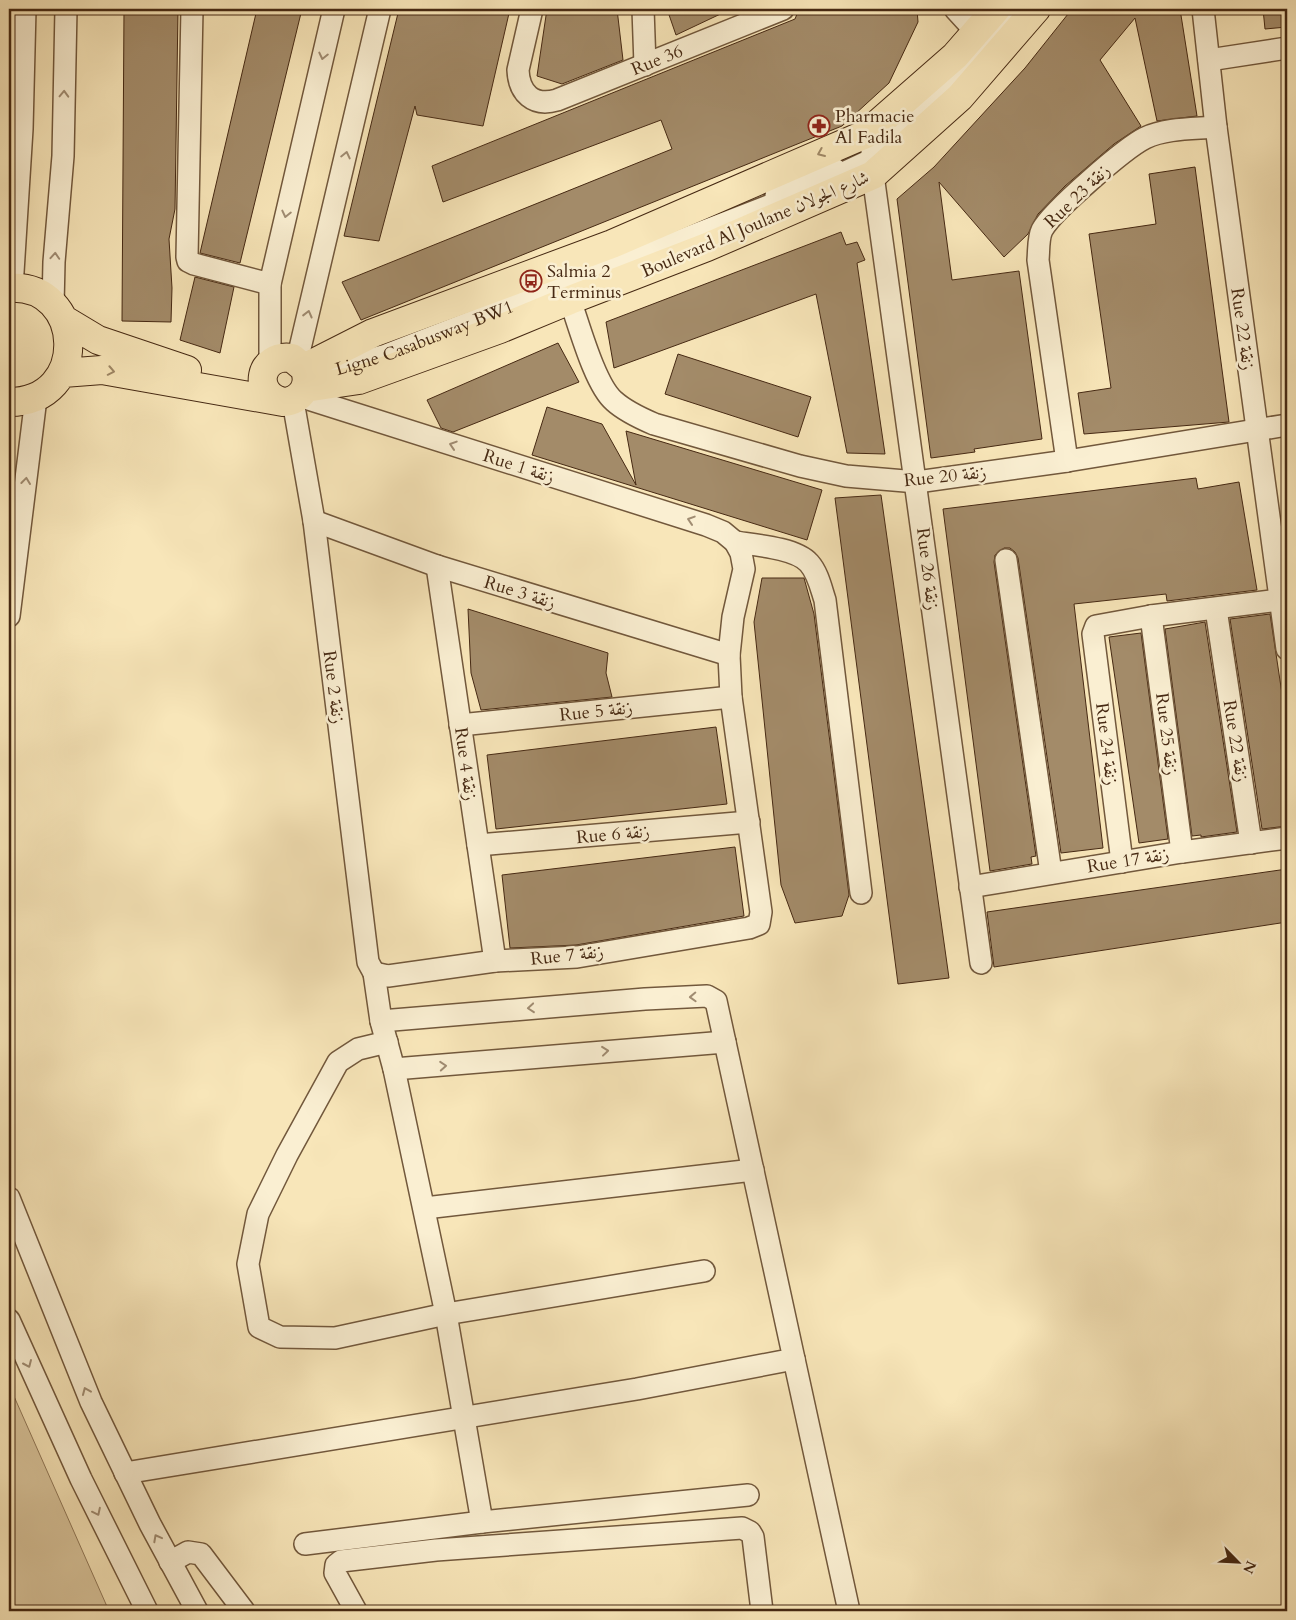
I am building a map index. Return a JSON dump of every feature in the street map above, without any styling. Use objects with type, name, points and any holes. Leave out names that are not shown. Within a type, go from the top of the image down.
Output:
[{"type":"main road","points":[[267,370],[266,392],[273,399],[374,333],[612,244],[866,134],[955,56],[996,9]]},
{"type":"main road","name":"Boulevard Al Joulane شارع الجولان","points":[[299,383],[359,380],[500,329],[707,247],[873,175],[960,96],[1036,9]]},
{"type":"main road","points":[[10,288],[34,292],[58,312],[98,340],[162,363],[221,378],[267,370],[281,358],[299,383]]},
{"type":"main road","points":[[9,402],[20,402],[36,398],[51,387],[63,373],[69,355],[69,336],[58,312]]},
{"type":"main road","points":[[63,373],[102,370],[299,383]]},
{"type":"street","points":[[10,288],[22,129],[25,9]]},
{"type":"street","points":[[58,312],[54,262],[62,156],[66,9]]},
{"type":"street","points":[[192,9],[188,261],[270,284]]},
{"type":"street","points":[[267,370],[270,284],[334,9]]},
{"type":"street","points":[[299,383],[380,9]]},
{"type":"street","name":"Rue 36","points":[[532,9],[518,70],[520,85],[530,98],[541,102],[552,102],[784,9]]},
{"type":"street","points":[[643,9],[646,65]]},
{"type":"street","points":[[955,9],[976,32]]},
{"type":"street","name":"Ligne Casabusway BW1","points":[[299,383],[404,339],[794,188],[870,154],[957,74],[1014,9]]},
{"type":"street","name":"Ligne Casabusway BW1","points":[[299,383],[386,355],[794,196],[871,160],[958,81],[1022,9]]},
{"type":"street","name":"Rue 22 زنقة","points":[[1203,9],[1216,127],[1287,649]]},
{"type":"street","points":[[1209,60],[1287,48]]},
{"type":"street","name":"Rue 23 زنقة","points":[[1067,461],[1038,260],[1041,231],[1050,219],[1076,195],[1125,151],[1144,138],[1175,130],[1216,127]]},
{"type":"street","name":"Rue 26 زنقة","points":[[873,175],[917,482],[981,963]]},
{"type":"street","name":"Rue 20 زنقة","points":[[570,300],[598,376],[613,401],[654,424],[800,466],[846,476],[917,482],[1067,461],[1287,425]]},
{"type":"street","name":"Rue 2 زنقة","points":[[299,383],[368,962],[374,973],[384,1032],[425,1208],[446,1314],[482,1522]]},
{"type":"street","name":"Rue 1 زنقة","points":[[299,383],[706,525],[724,532],[734,542]]},
{"type":"street","points":[[9,616],[36,398]]},
{"type":"street","name":"Rue 3 زنقة","points":[[314,521],[437,566],[729,655]]},
{"type":"street","points":[[734,542],[741,553],[744,569],[733,617],[729,655],[731,697],[749,822]]},
{"type":"street","points":[[734,542],[794,553],[811,565],[816,575],[824,600],[862,893]]},
{"type":"street","points":[[1006,560],[1051,873]]},
{"type":"street","name":"Rue 4 زنقة","points":[[437,566],[495,961]]},
{"type":"street","points":[[1151,616],[1216,610],[1279,600]]},
{"type":"street","name":"Rue 22 زنقة","points":[[1216,610],[1251,843]]},
{"type":"street","name":"Rue 24 زنقة","points":[[1122,862],[1093,634],[1096,626],[1151,616]]},
{"type":"street","name":"Rue 25 زنقة","points":[[1151,616],[1182,852]]},
{"type":"street","name":"Rue 5 زنقة","points":[[460,726],[731,697]]},
{"type":"street","name":"Rue 7 زنقة","points":[[374,973],[388,976],[495,961],[577,957],[749,928],[759,924],[761,912],[749,822]]},
{"type":"street","name":"Rue 6 زنقة","points":[[478,845],[749,822]]},
{"type":"street","name":"Rue 17 زنقة","points":[[970,887],[1182,852],[1287,838]]},
{"type":"street","points":[[704,1272],[446,1314],[335,1338],[280,1337],[259,1326],[248,1264],[258,1214],[338,1062],[384,1032],[645,998],[707,996],[716,1001],[849,1611]]},
{"type":"street","points":[[394,1070],[725,1042]]},
{"type":"street","points":[[425,1208],[753,1170]]},
{"type":"street","points":[[9,1198],[91,1402],[170,1562],[197,1611]]},
{"type":"street","points":[[9,1320],[81,1479],[148,1611]]},
{"type":"street","points":[[125,1473],[637,1390],[794,1359]]},
{"type":"street","points":[[305,1544],[482,1522],[748,1495]]},
{"type":"street","points":[[356,1611],[335,1573],[336,1564],[341,1561],[436,1550],[742,1528],[750,1532],[753,1537],[762,1611]]},
{"type":"street","points":[[170,1562],[188,1552],[201,1554],[244,1611]]},
{"type":"shaded area","points":[[9,1385],[109,1611],[9,1611]]},
{"type":"building","points":[[124,9],[178,9],[175,209],[169,239],[172,288],[171,322],[122,321]]},
{"type":"building","points":[[257,9],[302,9],[240,263],[200,253]]},
{"type":"building","points":[[399,9],[510,9],[483,126],[417,115],[415,106],[379,241],[344,236]]},
{"type":"building","points":[[547,9],[617,9],[623,60],[562,84],[537,76]]},
{"type":"building","points":[[667,9],[731,9],[676,35]]},
{"type":"building","points":[[799,9],[917,9],[918,22],[889,83],[842,126],[361,320],[342,282],[672,149],[661,120],[443,202],[432,166],[795,19]]},
{"type":"building","points":[[1072,9],[1180,9],[1197,116],[1157,121],[1135,18],[1100,60],[1141,126],[1114,144],[1065,186],[1038,214],[1028,234],[1004,257],[939,182],[952,280],[1019,271],[1042,439],[974,449],[975,452],[931,458],[897,199],[934,167],[1025,68]]},
{"type":"building","points":[[1263,9],[1287,9],[1287,27],[1265,29]]},
{"type":"building","points":[[1195,167],[1229,422],[1084,434],[1078,393],[1111,388],[1089,234],[1156,224],[1149,174]]},
{"type":"building","points":[[841,232],[846,245],[857,242],[865,260],[857,263],[885,454],[847,453],[816,294],[614,368],[606,322]]},
{"type":"building","points":[[195,277],[234,287],[220,353],[180,340]]},
{"type":"building","points":[[558,343],[579,382],[453,432],[441,428],[427,400]]},
{"type":"building","points":[[678,354],[811,397],[798,437],[665,394]]},
{"type":"building","points":[[547,407],[602,424],[636,485],[626,431],[822,490],[807,540],[532,455]]},
{"type":"building","points":[[1196,478],[1198,489],[1239,482],[1257,590],[1167,601],[1166,594],[1074,604],[1103,848],[1061,853],[1018,558],[1010,548],[1004,548],[995,555],[994,562],[1036,856],[1031,857],[1032,864],[990,871],[943,509]]},
{"type":"building","points":[[881,495],[949,978],[898,984],[835,498]]},
{"type":"building","points":[[762,578],[804,578],[814,614],[849,895],[842,916],[795,923],[781,885],[754,622]]},
{"type":"building","points":[[468,609],[608,653],[606,673],[612,697],[481,710],[471,673]]},
{"type":"building","points":[[1270,614],[1287,727],[1287,826],[1262,829],[1230,619]]},
{"type":"building","points":[[1205,622],[1237,832],[1201,837],[1201,835],[1192,836],[1165,629]]},
{"type":"building","points":[[1141,633],[1168,839],[1139,843],[1109,637]]},
{"type":"building","points":[[716,727],[727,804],[496,829],[487,755]]},
{"type":"building","points":[[735,847],[744,916],[576,945],[510,948],[502,875]]},
{"type":"building","points":[[1287,869],[1287,922],[994,967],[987,912]]},
{"type":"place","name":"Pharmacie Al Fadila","points":[[819,126]]},
{"type":"place","name":"Salmia 2 Terminus","points":[[531,281]]}]
